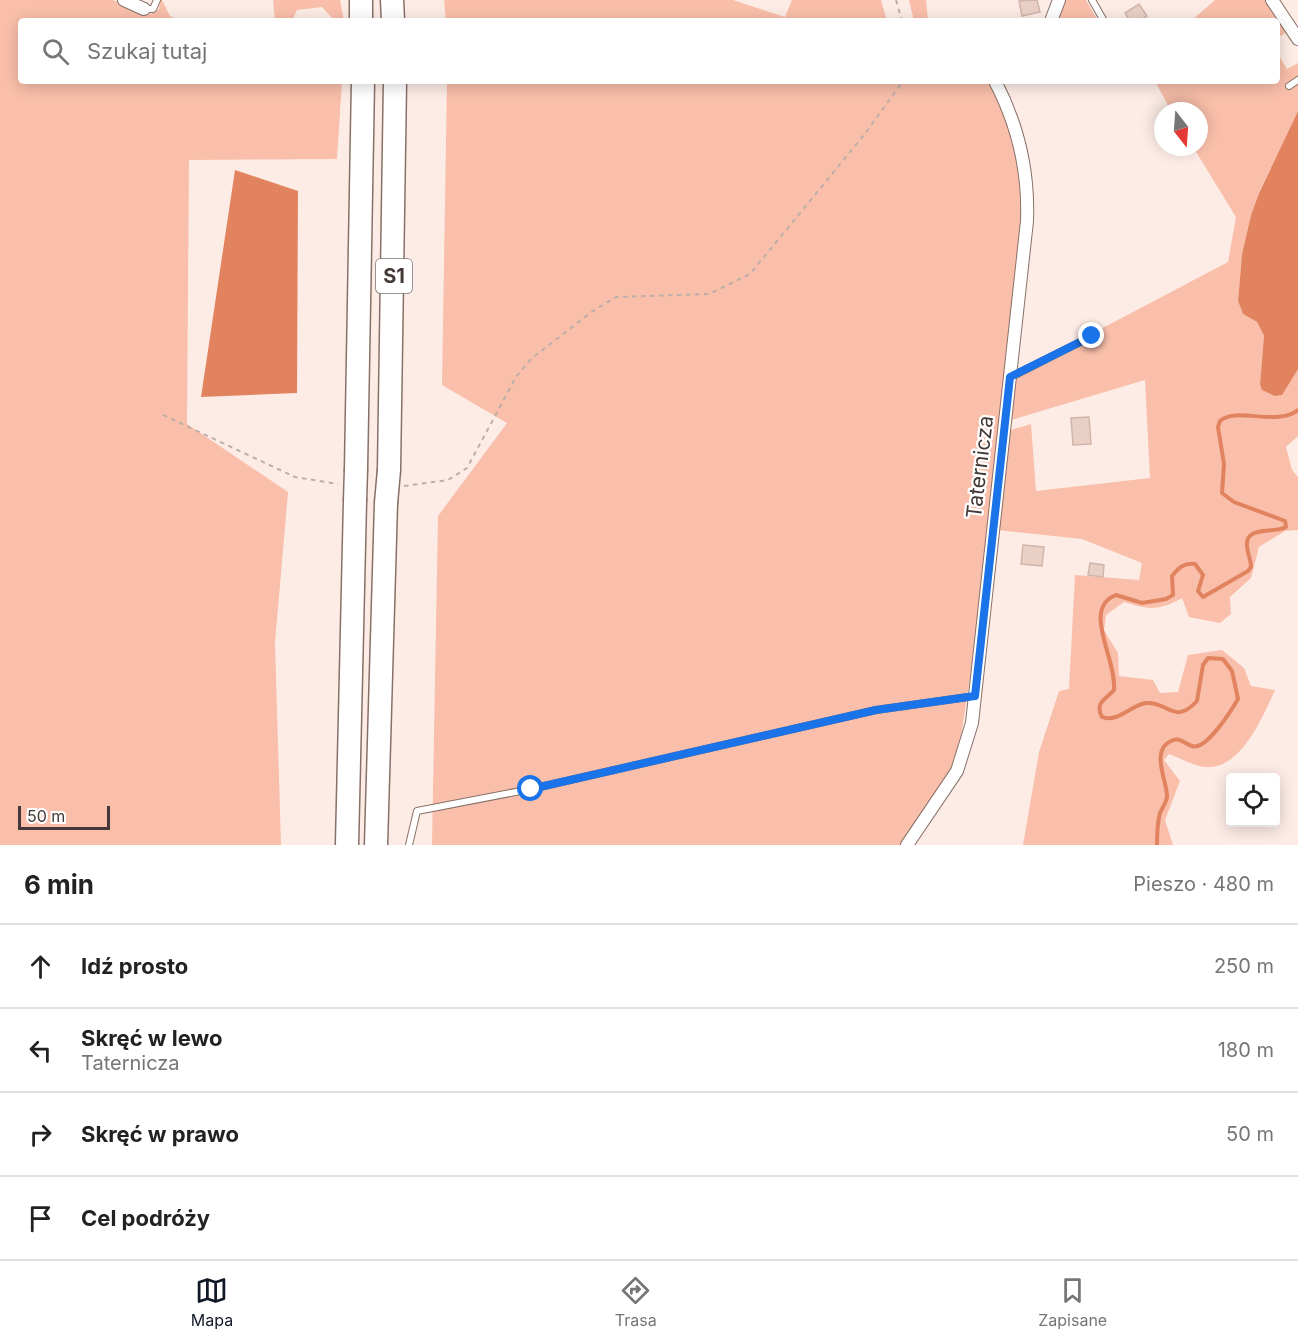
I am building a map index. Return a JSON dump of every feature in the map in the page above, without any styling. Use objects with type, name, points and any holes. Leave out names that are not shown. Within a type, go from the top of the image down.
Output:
[{"type":"highway","points":[[361,0],[361,18]]},
{"type":"highway","points":[[392,0],[393,18]]},
{"type":"highway","name":"S1","points":[[347,845],[363,84]]},
{"type":"highway","name":"S1","points":[[376,845],[388,470],[395,84]]},
{"type":"street","points":[[124,0],[144,9]]},
{"type":"street","points":[[1052,18],[1059,0]]},
{"type":"street","points":[[1272,0],[1298,39]]},
{"type":"street","name":"Taternicza","points":[[907,845],[957,771],[972,723],[1026,248],[1028,205],[1018,134],[996,84]]},
{"type":"lane","points":[[144,9],[153,9],[158,0]]},
{"type":"lane","points":[[1092,0],[1102,18]]},
{"type":"lane","points":[[1289,86],[1298,80]]},
{"type":"lane","points":[[1010,377],[1092,336]]},
{"type":"lane","points":[[409,845],[417,811],[531,789],[876,710],[975,696]]},
{"type":"path","points":[[896,0],[901,18]]},
{"type":"path","points":[[572,327],[616,297],[709,294],[750,274],[864,135],[901,84]]},
{"type":"shaded area","points":[[0,0],[113,0],[151,14],[159,9],[160,0],[162,0],[170,16],[174,18],[18,18],[18,84],[342,84],[337,159],[189,160],[187,424],[288,492],[275,643],[281,845],[0,845]]},
{"type":"shaded area","points":[[273,0],[340,0],[343,18],[332,18],[322,7],[297,10],[293,18],[275,18]]},
{"type":"shaded area","points":[[444,0],[733,0],[785,17],[792,0],[881,0],[886,18],[446,18]]},
{"type":"shaded area","points":[[909,0],[926,0],[928,18],[913,18]]},
{"type":"shaded area","points":[[1063,0],[1086,0],[1096,18],[1056,18]]},
{"type":"shaded area","points":[[1215,0],[1268,0],[1279,18],[1194,18]]},
{"type":"shaded area","points":[[1280,20],[1287,32],[1280,36]]},
{"type":"shaded area","points":[[1280,57],[1287,69],[1298,63],[1298,77],[1287,85],[1298,83],[1298,111],[1259,192],[1251,215],[1242,254],[1238,301],[1243,314],[1257,322],[1264,337],[1260,384],[1298,369],[1298,436],[1286,447],[1292,470],[1298,477],[1298,530],[1285,531],[1259,547],[1251,578],[1230,597],[1231,614],[1220,623],[1189,617],[1182,598],[1154,608],[1124,602],[1106,615],[1104,630],[1118,653],[1119,676],[1153,680],[1160,693],[1178,692],[1188,655],[1222,650],[1244,668],[1251,686],[1275,690],[1256,729],[1237,754],[1226,762],[1213,767],[1199,766],[1169,754],[1164,760],[1180,781],[1165,820],[1173,845],[1023,845],[1039,752],[1059,691],[1069,689],[1075,575],[1139,580],[1142,563],[1082,539],[998,530],[1007,431],[1031,424],[1036,491],[1150,478],[1145,380],[1008,421],[1013,379],[1090,341],[1097,341],[1095,332],[1228,262],[1236,217],[1199,156],[1208,156],[1208,102],[1166,102],[1157,84],[1280,84]]},
{"type":"shaded area","points":[[447,84],[993,84],[1008,115],[1024,188],[986,570],[956,770],[904,845],[432,845],[438,516],[507,423],[442,385]]},
{"type":"shaded area","points":[[1298,111],[1298,369],[1282,395],[1275,396],[1262,390],[1260,384],[1264,336],[1257,322],[1243,314],[1238,301],[1242,254],[1251,215]]},
{"type":"shaded area","points":[[235,170],[298,191],[297,393],[201,397]]},
{"type":"building","points":[[1037,0],[1040,12],[1022,16],[1019,1]]},
{"type":"building","points":[[1139,4],[1147,16],[1128,18],[1125,13]]},
{"type":"building","points":[[1089,417],[1091,444],[1073,445],[1071,418]]},
{"type":"building","points":[[1023,545],[1044,547],[1042,566],[1021,564]]},
{"type":"building","points":[[1090,563],[1104,565],[1103,577],[1088,575]]},
{"type":"waterway","points":[[1157,845],[1159,817],[1167,796],[1161,766],[1162,751],[1165,745],[1174,740],[1198,746],[1218,729],[1238,699],[1232,671],[1223,659],[1208,658],[1203,665],[1197,701],[1182,712],[1171,711],[1154,703],[1146,703],[1114,718],[1102,717],[1100,704],[1114,690],[1114,678],[1103,636],[1101,611],[1106,602],[1116,595],[1142,603],[1166,599],[1173,595],[1172,576],[1185,565],[1195,564],[1203,575],[1198,591],[1203,597],[1248,571],[1251,567],[1247,545],[1249,537],[1258,532],[1282,529],[1286,527],[1285,521],[1234,502],[1222,493],[1224,464],[1218,427],[1220,421],[1236,415],[1279,417],[1298,410]]},
{"type":"route","points":[[531,789],[876,710],[975,696],[1010,377],[1092,336]]}]
